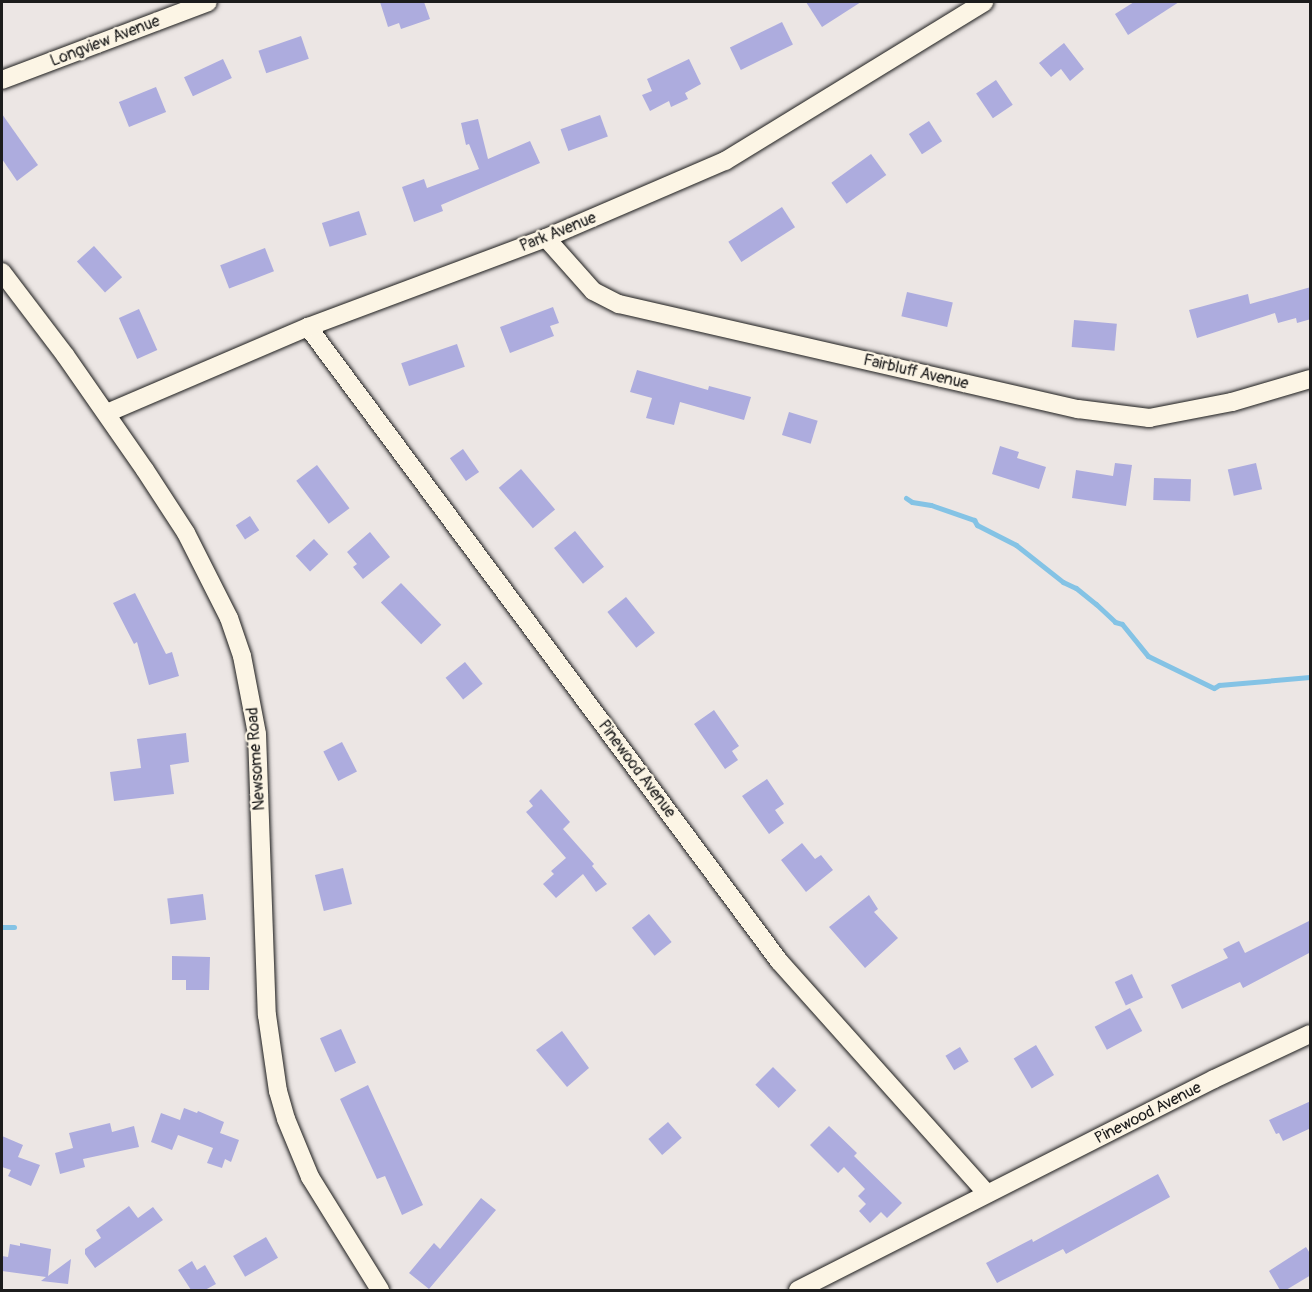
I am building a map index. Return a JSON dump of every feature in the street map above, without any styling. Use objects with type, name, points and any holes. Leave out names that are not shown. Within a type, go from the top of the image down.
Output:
[{"type":"street","name":"Longview Avenue","points":[[2,80],[208,2]]},
{"type":"street","name":"Park Avenue","points":[[107,413],[308,327],[546,238],[725,161],[984,2]]},
{"type":"street","name":"Fairbluff Avenue","points":[[546,238],[593,291],[619,304],[1078,409],[1149,418],[1232,402],[1311,378]]},
{"type":"street","name":"Newsome Road","points":[[2,272],[107,413],[186,533],[216,588],[242,656],[257,734],[267,1015],[278,1091],[286,1119],[310,1177],[380,1290]]},
{"type":"street","name":"Pinewood Avenue","points":[[308,327],[779,961],[987,1194]]},
{"type":"street","name":"Pinewood Avenue","points":[[798,1290],[1311,1034]]},
{"type":"building","points":[[380,2],[424,2],[430,19],[401,29],[399,23],[388,27]]},
{"type":"building","points":[[806,2],[861,2],[822,27]]},
{"type":"building","points":[[1134,2],[1179,2],[1128,35],[1115,14]]},
{"type":"building","points":[[782,22],[793,44],[741,70],[730,47]]},
{"type":"building","points":[[301,36],[309,59],[266,73],[258,51]]},
{"type":"building","points":[[1064,43],[1084,69],[1070,81],[1061,69],[1051,77],[1039,63]]},
{"type":"building","points":[[223,59],[232,78],[193,96],[184,77]]},
{"type":"building","points":[[689,59],[701,84],[685,93],[688,99],[671,107],[669,101],[650,111],[642,95],[652,91],[647,79]]},
{"type":"building","points":[[996,80],[1013,105],[993,118],[976,93]]},
{"type":"building","points":[[156,87],[166,112],[129,127],[119,102]]},
{"type":"building","points":[[2,114],[38,165],[17,181],[2,159]]},
{"type":"building","points":[[600,115],[608,137],[568,151],[561,129]]},
{"type":"building","points":[[478,119],[488,159],[530,141],[540,163],[441,205],[443,211],[414,222],[402,187],[424,179],[427,188],[479,169],[469,144],[466,145],[461,123]]},
{"type":"building","points":[[929,121],[942,141],[922,154],[909,134]]},
{"type":"building","points":[[871,154],[886,175],[847,204],[831,183]]},
{"type":"building","points":[[782,207],[795,227],[741,262],[728,242]]},
{"type":"building","points":[[359,211],[367,235],[330,247],[322,223]]},
{"type":"building","points":[[94,246],[122,277],[105,293],[77,261]]},
{"type":"building","points":[[265,248],[274,271],[229,289],[220,265]]},
{"type":"building","points":[[1311,287],[1311,319],[1297,323],[1296,318],[1278,323],[1275,313],[1197,338],[1189,310],[1248,294],[1250,304]]},
{"type":"building","points":[[907,292],[953,303],[947,327],[901,316]]},
{"type":"building","points":[[553,307],[559,323],[550,326],[554,336],[510,353],[500,327]]},
{"type":"building","points":[[139,309],[157,350],[137,359],[119,318]]},
{"type":"building","points":[[1074,320],[1117,324],[1114,351],[1072,347]]},
{"type":"building","points":[[457,344],[465,367],[409,386],[401,363]]},
{"type":"building","points":[[637,370],[708,390],[709,386],[751,397],[744,420],[680,402],[674,425],[646,418],[652,398],[630,392]]},
{"type":"building","points":[[789,412],[818,421],[811,444],[782,435]]},
{"type":"building","points":[[1000,446],[1019,452],[1017,458],[1046,467],[1039,489],[992,474]]},
{"type":"building","points":[[463,449],[479,472],[466,481],[450,458]]},
{"type":"building","points":[[1115,463],[1132,465],[1126,506],[1072,498],[1076,470],[1113,476]]},
{"type":"building","points":[[1256,463],[1262,489],[1234,496],[1228,470]]},
{"type":"building","points":[[317,465],[349,508],[329,524],[296,481]]},
{"type":"building","points":[[521,469],[555,510],[533,528],[499,488]]},
{"type":"building","points":[[1154,478],[1191,479],[1190,501],[1153,500]]},
{"type":"building","points":[[250,516],[259,530],[245,540],[236,525]]},
{"type":"building","points":[[575,531],[604,567],[583,584],[554,548]]},
{"type":"building","points":[[370,532],[390,557],[363,579],[353,567],[357,564],[347,552]]},
{"type":"building","points":[[314,539],[328,554],[310,571],[296,556]]},
{"type":"building","points":[[401,583],[441,625],[421,644],[381,602]]},
{"type":"building","points":[[135,593],[166,654],[172,652],[179,676],[149,685],[137,642],[134,644],[113,603]]},
{"type":"building","points":[[626,597],[655,633],[636,648],[607,612]]},
{"type":"building","points":[[465,662],[483,684],[463,699],[446,678]]},
{"type":"building","points":[[714,710],[739,746],[732,751],[738,760],[725,769],[694,724]]},
{"type":"building","points":[[186,733],[189,762],[170,765],[174,794],[114,801],[110,772],[141,768],[137,739]]},
{"type":"building","points":[[342,742],[357,771],[338,781],[323,752]]},
{"type":"building","points":[[767,779],[784,804],[775,810],[784,823],[769,834],[742,796]]},
{"type":"building","points":[[541,789],[570,822],[563,829],[594,864],[592,866],[607,884],[596,892],[583,874],[556,898],[543,884],[554,874],[551,871],[566,858],[526,812],[533,806],[529,801]]},
{"type":"building","points":[[802,843],[815,859],[821,855],[833,870],[806,892],[781,860]]},
{"type":"building","points":[[343,868],[352,904],[324,911],[315,875]]},
{"type":"building","points":[[203,894],[206,920],[170,924],[167,898]]},
{"type":"building","points":[[869,895],[878,909],[874,912],[898,938],[865,968],[829,927]]},
{"type":"building","points":[[649,914],[672,942],[655,956],[632,928]]},
{"type":"building","points":[[1311,920],[1311,952],[1243,988],[1240,982],[1182,1009],[1171,985],[1228,958],[1223,949],[1239,941],[1245,953]]},
{"type":"building","points":[[172,956],[210,957],[209,990],[186,990],[186,980],[172,980]]},
{"type":"building","points":[[1132,974],[1143,998],[1126,1006],[1115,982]]},
{"type":"building","points":[[1130,1008],[1142,1031],[1107,1050],[1095,1027]]},
{"type":"building","points":[[341,1029],[356,1063],[335,1072],[320,1038]]},
{"type":"building","points":[[562,1031],[589,1068],[567,1087],[536,1050]]},
{"type":"building","points":[[1036,1045],[1054,1075],[1032,1088],[1014,1058]]},
{"type":"building","points":[[960,1047],[969,1062],[954,1070],[945,1056]]},
{"type":"building","points":[[773,1067],[796,1090],[779,1108],[755,1085]]},
{"type":"building","points":[[368,1085],[423,1205],[402,1215],[385,1176],[377,1179],[340,1099]]},
{"type":"building","points":[[1311,1101],[1311,1128],[1283,1141],[1279,1133],[1276,1134],[1269,1120]]},
{"type":"building","points":[[184,1108],[224,1122],[220,1133],[239,1140],[231,1162],[225,1159],[222,1168],[207,1163],[213,1148],[178,1135],[172,1150],[151,1142],[161,1113],[180,1120]]},
{"type":"building","points":[[668,1122],[682,1138],[662,1155],[648,1139]]},
{"type":"building","points":[[110,1123],[112,1132],[134,1126],[139,1147],[83,1159],[85,1167],[60,1174],[55,1153],[73,1148],[69,1133]]},
{"type":"building","points":[[829,1126],[857,1153],[854,1156],[902,1203],[887,1218],[881,1212],[870,1223],[859,1211],[866,1204],[858,1196],[865,1189],[844,1167],[838,1173],[810,1145]]},
{"type":"building","points":[[2,1136],[23,1145],[18,1157],[40,1165],[31,1186],[8,1176],[11,1170],[2,1167]]},
{"type":"building","points":[[1158,1174],[1170,1197],[1066,1254],[1063,1249],[997,1283],[986,1263],[1032,1239],[1033,1242]]},
{"type":"building","points":[[481,1198],[496,1210],[429,1289],[409,1273],[434,1243],[440,1249]]},
{"type":"building","points":[[129,1206],[138,1218],[153,1207],[163,1220],[95,1268],[85,1254],[85,1249],[101,1238],[96,1230]]},
{"type":"building","points":[[266,1237],[278,1258],[245,1277],[233,1256]]},
{"type":"building","points":[[20,1243],[51,1249],[48,1276],[71,1259],[68,1284],[41,1281],[46,1277],[2,1271],[2,1256],[8,1257],[10,1244],[20,1246]]},
{"type":"building","points":[[1306,1247],[1311,1255],[1311,1275],[1286,1290],[1280,1290],[1269,1271]]},
{"type":"building","points":[[192,1261],[197,1270],[205,1265],[216,1284],[205,1290],[191,1290],[178,1270]]},
{"type":"waterway","points":[[906,498],[912,502],[931,505],[974,520],[977,525],[1016,545],[1063,582],[1076,588],[1115,622],[1122,624],[1148,656],[1214,688],[1219,685],[1310,677]]},
{"type":"waterway","points":[[2,927],[14,927]]}]
